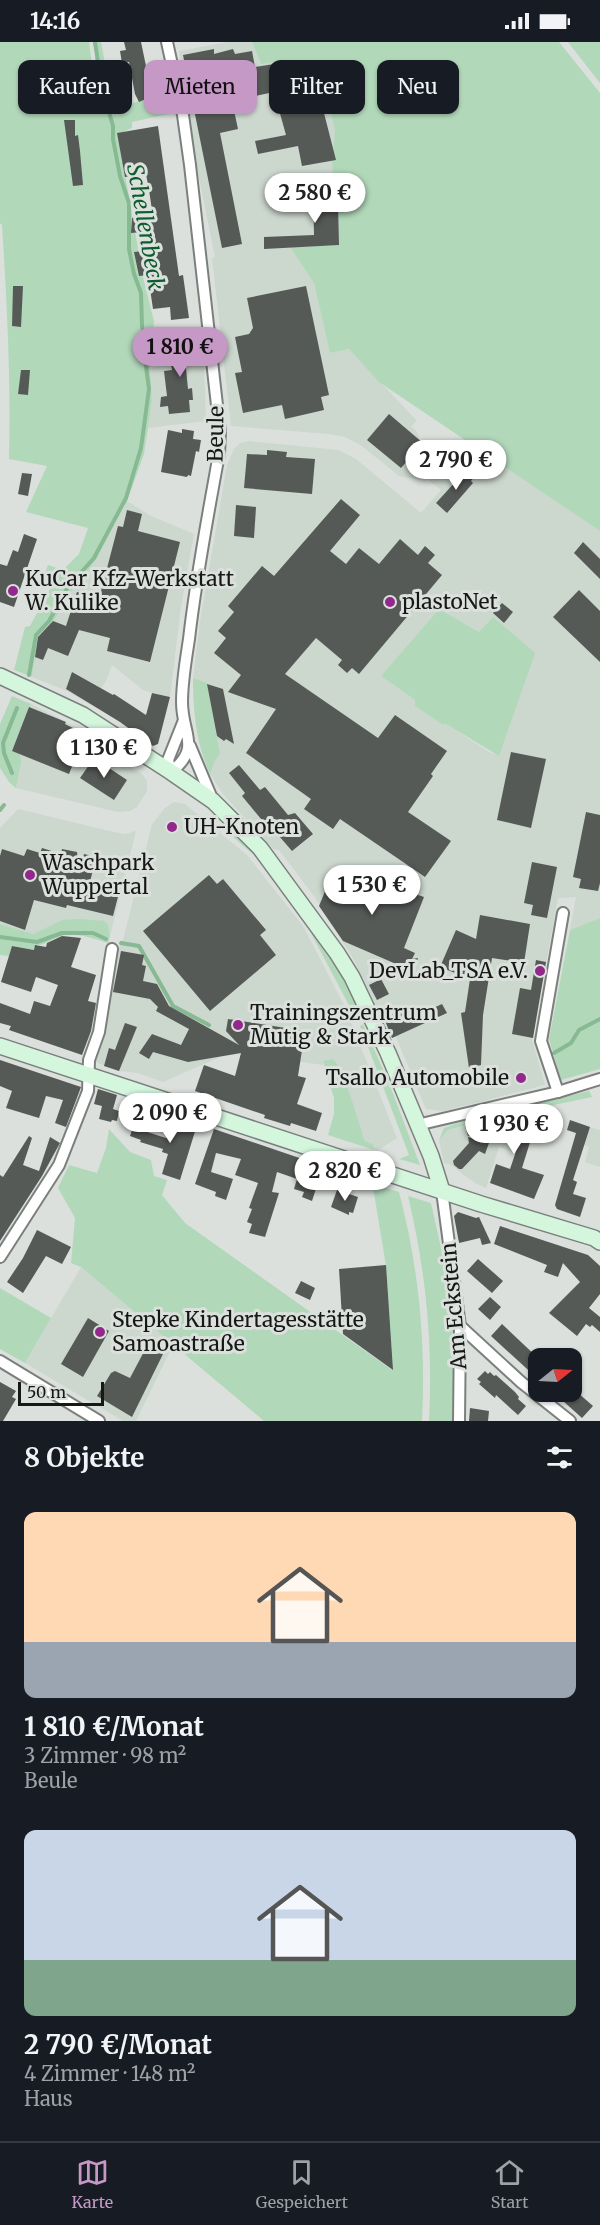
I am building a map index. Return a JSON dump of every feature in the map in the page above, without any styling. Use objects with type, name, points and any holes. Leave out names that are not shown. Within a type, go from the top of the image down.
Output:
[{"type":"main road","points":[[0,676],[83,715],[171,772],[213,801],[267,856],[337,953],[370,1012],[442,1191]]},
{"type":"main road","points":[[0,1046],[318,1151],[594,1238],[600,1242]]},
{"type":"street","name":"Beule","points":[[166,42],[183,115],[190,165],[220,432],[219,454],[194,592],[182,702],[190,746],[213,801]]},
{"type":"street","name":"Beule","points":[[171,772],[168,760],[184,720]]},
{"type":"street","points":[[171,772],[183,762],[190,746]]},
{"type":"street","points":[[558,1092],[541,1041],[563,913]]},
{"type":"street","points":[[0,1257],[59,1165],[88,1091],[89,1060],[99,1032],[112,949]]},
{"type":"street","points":[[417,1125],[558,1092],[600,1079]]},
{"type":"street","name":"Am Eckstein","points":[[442,1191],[460,1326],[459,1421]]},
{"type":"street","points":[[460,1326],[538,1396],[570,1421]]},
{"type":"street","points":[[0,1361],[99,1421]]},
{"type":"shaded area","points":[[228,42],[252,42],[261,64],[269,63],[269,114],[331,114],[335,131],[332,161],[334,201],[338,202],[339,245],[290,247],[314,283],[330,353],[349,349],[417,421],[411,426],[417,432],[424,450],[421,455],[456,467],[464,458],[502,464],[600,531],[600,918],[570,930],[576,897],[558,898],[532,1039],[545,1085],[443,1111],[426,1109],[396,1037],[392,1038],[354,960],[314,896],[279,850],[273,849],[267,843],[223,794],[210,774],[220,754],[207,684],[193,678],[200,621],[227,465],[234,449],[240,443],[249,441],[338,450],[356,459],[421,513],[441,490],[427,479],[425,481],[399,476],[362,446],[345,437],[231,426],[212,258],[215,257],[188,114],[257,114],[257,60],[180,60],[179,51]],"holes":[[[439,609],[479,632],[493,617],[509,631],[499,755],[491,753],[446,724],[443,725],[415,706],[415,700],[381,676]]]},
{"type":"shaded area","points":[[204,362],[206,421],[148,428],[152,401],[150,368]]},
{"type":"shaded area","points":[[127,501],[149,515],[194,534],[181,607],[170,697],[143,690],[112,665],[107,679],[91,705],[67,691],[32,677],[38,637],[55,619],[73,588],[96,560]]},
{"type":"shaded area","points":[[31,704],[82,730],[113,755],[142,774],[147,781],[147,791],[137,807],[130,811],[118,812],[16,788],[21,763],[12,751]]},
{"type":"shaded area","points":[[174,802],[185,804],[247,855],[303,926],[345,1007],[397,1138],[377,1151],[374,1150],[373,1144],[365,1141],[345,1084],[323,1061],[323,1065],[241,1053],[220,1057],[163,1082],[138,1073],[119,1071],[95,1062],[101,1045],[112,974],[121,940],[123,940],[152,824],[165,808]]},
{"type":"shaded area","points":[[18,809],[114,832],[125,834],[136,831],[110,936],[108,925],[62,920],[33,934],[0,924],[0,828]]},
{"type":"shaded area","points":[[542,1108],[526,1156],[499,1147],[486,1188],[444,1163],[439,1140],[448,1130]]},
{"type":"shaded area","points":[[589,1127],[600,1130],[600,1167],[585,1162],[589,1147],[584,1145]]},
{"type":"shaded area","name":"Stepke Kindertagesstätte Samoastraße","points":[[81,1267],[173,1345],[136,1421],[123,1421],[25,1363]]},
{"type":"green space","points":[[0,42],[89,42],[91,60],[18,60],[18,114],[132,114],[132,103],[144,99],[144,114],[168,114],[132,122],[132,128],[118,134],[143,277],[154,321],[150,368],[152,401],[144,454],[127,501],[96,560],[73,588],[55,619],[38,637],[32,677],[14,670],[25,627],[30,626],[50,589],[41,585],[48,565],[63,570],[79,554],[88,528],[26,512],[47,466],[9,459],[8,342],[2,225],[0,223]]},
{"type":"green space","points":[[93,42],[101,42],[104,60],[96,60]]},
{"type":"green space","points":[[252,42],[559,42],[600,93],[600,531],[379,382],[349,349],[330,353],[314,283],[290,247],[339,245],[338,202],[334,201],[332,161],[335,131],[331,114],[365,114],[365,60],[269,60],[269,63],[261,64]]},
{"type":"green space","points":[[568,42],[600,42],[600,83]]},
{"type":"green space","points":[[439,609],[479,632],[493,617],[535,653],[499,756],[446,724],[443,725],[415,706],[415,700],[381,676]]},
{"type":"green space","points":[[193,678],[207,683],[220,754],[210,774],[201,751],[196,727]]},
{"type":"green space","points":[[12,696],[31,704],[12,750],[20,754],[21,763],[16,788],[0,768],[0,724]]},
{"type":"green space","points":[[235,835],[263,863],[301,912],[332,957],[359,1006],[351,1009],[303,918],[255,856],[233,837]]},
{"type":"green space","points":[[600,918],[600,1069],[561,1080],[549,1039],[570,930]]},
{"type":"green space","points":[[62,920],[104,921],[108,925],[110,936],[108,943],[85,936],[67,935],[36,945],[35,950],[12,946],[9,956],[0,955],[0,924],[33,934]]},
{"type":"green space","points":[[363,1024],[389,1083],[420,1165],[399,1159],[409,1155],[360,1026]]},
{"type":"green space","points":[[333,1059],[346,1085],[365,1141],[373,1144],[374,1150],[328,1135],[334,1114],[334,1098],[323,1061]]},
{"type":"green space","points":[[589,1091],[592,1097],[501,1116],[448,1130],[439,1140],[444,1128],[455,1124]]},
{"type":"green space","points":[[109,1129],[130,1152],[151,1160],[154,1176],[167,1180],[162,1195],[185,1223],[392,1370],[386,1266],[372,1181],[377,1182],[377,1185],[399,1192],[412,1249],[420,1306],[423,1363],[422,1421],[264,1421],[81,1267],[71,1263],[75,1218],[58,1188],[69,1165],[97,1173],[106,1148]]},
{"type":"green space","points":[[408,1196],[431,1203],[448,1279],[456,1379],[454,1421],[429,1421],[430,1364],[427,1308]]},
{"type":"green space","points":[[0,1288],[51,1318],[25,1363],[0,1349]]},
{"type":"building","points":[[124,42],[141,42],[145,60],[144,100],[139,102],[132,78],[132,60],[122,60],[120,51],[126,50]]},
{"type":"building","points":[[214,49],[214,54],[233,49],[235,54],[252,51],[254,60],[184,60],[183,55]]},
{"type":"building","points":[[269,65],[269,93],[257,96],[257,67]]},
{"type":"building","points":[[195,114],[235,114],[238,129],[220,133],[242,244],[222,248]]},
{"type":"building","points":[[280,114],[324,114],[336,160],[302,166],[298,146],[258,154],[255,141],[286,135]]},
{"type":"building","points":[[64,120],[75,120],[75,136],[78,135],[83,185],[73,186]]},
{"type":"building","points":[[158,126],[179,276],[183,275],[189,318],[171,320],[170,307],[153,309],[148,275],[139,276],[134,252],[155,250],[152,231],[131,233],[132,218],[153,217],[146,174],[125,177],[117,133]]},
{"type":"building","points":[[333,185],[334,202],[338,202],[339,245],[264,249],[264,237],[314,235],[313,186]]},
{"type":"building","points":[[13,286],[23,286],[21,327],[12,326]]},
{"type":"building","points":[[306,286],[329,395],[321,397],[324,410],[285,419],[282,405],[243,413],[235,373],[242,372],[235,337],[249,334],[253,328],[247,298]]},
{"type":"building","points":[[192,337],[192,343],[201,342],[203,352],[194,354],[194,357],[185,358],[188,389],[192,388],[193,400],[189,400],[190,412],[169,414],[168,406],[160,407],[161,397],[167,396],[164,371],[172,370],[169,347],[182,345],[181,339]]},
{"type":"building","points":[[21,370],[30,370],[28,395],[18,394]]},
{"type":"building","points":[[389,414],[423,443],[401,468],[367,440]]},
{"type":"building","points":[[182,429],[194,431],[193,439],[201,440],[199,452],[196,451],[191,476],[187,477],[161,472],[168,430],[182,433]]},
{"type":"building","points":[[267,450],[287,452],[286,457],[315,459],[312,494],[244,488],[247,454],[267,455]]},
{"type":"building","points":[[468,468],[476,475],[471,481],[473,483],[447,513],[436,503]]},
{"type":"building","points":[[22,473],[32,474],[28,496],[18,494]]},
{"type":"building","points":[[341,499],[360,515],[330,551],[346,564],[359,548],[379,564],[400,539],[418,555],[425,546],[435,555],[428,563],[442,575],[359,674],[352,668],[347,673],[338,665],[342,660],[316,638],[285,674],[378,738],[395,715],[447,751],[408,812],[451,841],[425,877],[340,819],[333,829],[304,809],[311,799],[246,753],[276,709],[228,692],[241,675],[214,653],[226,638],[218,631],[234,612],[228,606],[262,566],[274,576]]},
{"type":"building","points":[[236,505],[256,507],[254,538],[234,536]]},
{"type":"building","points":[[127,510],[142,514],[138,531],[180,542],[150,662],[107,651],[110,638],[79,630],[68,656],[48,648],[43,660],[35,657],[38,637],[53,621],[66,626],[77,592],[100,595],[118,526],[123,527]]},
{"type":"building","points":[[24,534],[37,539],[14,607],[0,602],[0,564],[7,566],[13,550],[18,552]]},
{"type":"building","points":[[583,542],[600,559],[600,579],[574,553]]},
{"type":"building","points":[[579,590],[600,611],[600,662],[553,617]]},
{"type":"building","points":[[502,603],[513,612],[504,623],[493,613]]},
{"type":"building","points":[[72,672],[114,694],[146,715],[152,693],[170,697],[158,744],[153,746],[120,722],[66,689]]},
{"type":"building","points":[[207,684],[223,689],[234,744],[217,736]]},
{"type":"building","points":[[29,707],[66,722],[65,724],[85,734],[69,774],[12,751]]},
{"type":"building","points":[[511,752],[546,759],[531,828],[497,820]]},
{"type":"building","points":[[94,758],[127,780],[114,800],[80,778]]},
{"type":"building","points":[[239,765],[260,790],[265,787],[288,815],[295,813],[313,834],[292,851],[273,829],[271,831],[242,796],[245,793],[229,773]]},
{"type":"building","points":[[586,812],[600,815],[598,891],[579,888],[581,879],[573,877]]},
{"type":"building","points":[[42,848],[61,854],[62,849],[77,852],[79,874],[84,854],[96,857],[90,882],[120,889],[113,916],[34,900],[25,930],[0,921],[0,856],[2,849],[24,856],[27,849],[40,853]]},
{"type":"building","points":[[532,862],[557,867],[547,918],[531,915],[533,905],[524,903]]},
{"type":"building","points":[[335,867],[424,897],[404,948],[415,953],[412,959],[418,958],[411,976],[397,970],[403,967],[343,941],[319,906]]},
{"type":"building","points":[[209,875],[217,884],[223,879],[266,930],[260,935],[276,955],[210,1011],[143,931]]},
{"type":"building","points":[[480,915],[530,924],[524,963],[492,958],[483,1015],[481,1065],[469,1068],[461,1013],[465,1012],[470,979],[440,967],[456,930],[476,939]]},
{"type":"building","points":[[62,936],[81,938],[71,967],[96,975],[88,1001],[96,1003],[91,1031],[82,1055],[9,1030],[11,1026],[0,1023],[0,1003],[30,1014],[34,1001],[50,1006],[58,985],[36,977],[31,992],[1,982],[12,946],[34,950],[35,945],[46,947],[47,943]]},
{"type":"building","points":[[121,951],[144,955],[142,965],[146,966],[143,981],[157,984],[169,1006],[239,1045],[226,1031],[228,1019],[305,1031],[298,1076],[306,1078],[297,1104],[322,1113],[316,1131],[264,1118],[265,1115],[195,1091],[204,1065],[235,1076],[241,1053],[188,1062],[153,1052],[149,1059],[139,1053],[152,1034],[181,1045],[189,1029],[156,1011],[158,1007],[150,999],[113,992]]},
{"type":"building","points":[[536,960],[546,962],[533,1038],[512,1034],[520,988],[531,990]]},
{"type":"building","points":[[381,979],[389,994],[377,1000],[369,985]]},
{"type":"building","points":[[442,1004],[447,1013],[392,1038],[384,1018],[402,1010],[407,1020]]},
{"type":"building","points":[[125,1023],[137,1027],[119,1071],[104,1066],[109,1048],[115,1050]]},
{"type":"building","points":[[0,1060],[81,1087],[66,1127],[55,1123],[63,1100],[46,1096],[39,1118],[6,1108],[12,1091],[0,1086]]},
{"type":"building","points":[[98,1089],[117,1095],[113,1109],[119,1111],[117,1121],[99,1119],[102,1106],[94,1104]]},
{"type":"building","points":[[537,1105],[534,1129],[522,1168],[544,1175],[534,1199],[490,1183],[496,1164],[510,1169],[526,1122],[468,1136],[465,1126],[530,1110],[531,1106]]},
{"type":"building","points":[[173,1117],[197,1125],[180,1180],[162,1174],[168,1154],[162,1152],[163,1149],[140,1142],[141,1140],[130,1136],[135,1121],[143,1124],[141,1130],[166,1138]]},
{"type":"building","points":[[570,1120],[590,1127],[573,1180],[577,1182],[573,1194],[586,1198],[580,1217],[557,1209],[555,1205],[576,1133],[567,1130]]},
{"type":"building","points":[[214,1129],[320,1165],[322,1170],[312,1201],[302,1197],[304,1192],[294,1189],[297,1179],[277,1172],[272,1192],[279,1193],[265,1237],[249,1233],[252,1224],[247,1222],[252,1209],[249,1208],[258,1183],[235,1175],[241,1159],[216,1153],[211,1172],[233,1179],[226,1200],[215,1196],[216,1192],[195,1184]]},
{"type":"building","points":[[29,1136],[32,1138],[23,1165],[39,1171],[50,1137],[60,1143],[42,1176],[0,1241],[0,1175],[3,1177]]},
{"type":"building","points":[[468,1137],[489,1143],[485,1154],[479,1151],[462,1169],[459,1169],[453,1161],[469,1143]]},
{"type":"building","points":[[337,1190],[358,1197],[353,1213],[349,1212],[349,1215],[331,1207]]},
{"type":"building","points":[[458,1212],[479,1217],[491,1243],[482,1245],[480,1238],[459,1243],[454,1216]]},
{"type":"building","points":[[500,1226],[588,1255],[600,1266],[600,1294],[589,1308],[600,1317],[600,1332],[592,1325],[590,1327],[586,1324],[577,1336],[549,1313],[580,1282],[563,1263],[558,1277],[544,1272],[547,1265],[494,1244]]},
{"type":"building","points":[[37,1230],[71,1247],[62,1264],[46,1256],[23,1293],[7,1282],[23,1258]]},
{"type":"building","points":[[478,1259],[503,1281],[492,1293],[467,1271]]},
{"type":"building","points":[[386,1265],[393,1370],[343,1334],[339,1269]]},
{"type":"building","points":[[301,1281],[315,1288],[310,1300],[295,1293]]},
{"type":"building","points":[[490,1297],[501,1307],[490,1320],[478,1309]]},
{"type":"building","points":[[88,1318],[109,1331],[83,1377],[61,1364]]},
{"type":"building","points":[[502,1324],[528,1349],[528,1370],[491,1336]]},
{"type":"building","points":[[148,1344],[163,1354],[132,1417],[97,1396],[111,1373],[115,1371],[130,1378]]},
{"type":"building","points":[[485,1371],[496,1375],[515,1392],[518,1399],[526,1406],[518,1415],[496,1395],[495,1398],[479,1384],[481,1382],[477,1379]]},
{"type":"building","points":[[0,1382],[16,1391],[12,1397],[16,1399],[3,1421],[0,1421]]},
{"type":"building","points":[[582,1396],[593,1406],[582,1418],[564,1402],[582,1402]]},
{"type":"building","points":[[470,1408],[489,1411],[488,1421],[469,1421]]},
{"type":"waterway","name":"Schellenbeck","points":[[29,675],[36,635],[49,621],[68,587],[94,558],[126,498],[141,448],[149,389],[141,293],[129,249],[129,203],[120,176],[113,139],[113,126],[102,88],[95,42]]},
{"type":"waterway","name":"Schellenbeck","points":[[12,773],[4,753],[3,743],[17,708]]},
{"type":"waterway","name":"Schellenbeck","points":[[0,810],[4,805]]},
{"type":"waterway","points":[[0,937],[37,942],[62,933],[93,933],[106,939]]},
{"type":"waterway","points":[[121,943],[139,946],[173,1006],[209,1025]]},
{"type":"waterway","points":[[554,1053],[571,1043],[579,1030],[600,1019]]},
{"type":"place","name":"KuCar Kfz-Werkstatt W. Kulike","points":[[13,591]]},
{"type":"place","name":"plastoNet","points":[[390,602]]},
{"type":"place","name":"UH-Knoten","points":[[172,827]]},
{"type":"place","name":"Waschpark Wuppertal","points":[[30,875]]},
{"type":"place","name":"DevLab_TSA e.V.","points":[[540,971]]},
{"type":"place","name":"Trainingszentrum Mutig & Stark","points":[[238,1025]]},
{"type":"place","name":"Tsallo Automobile","points":[[521,1078]]},
{"type":"place","name":"Stepke Kindertagesstätte Samoastraße","points":[[100,1332]]}]
